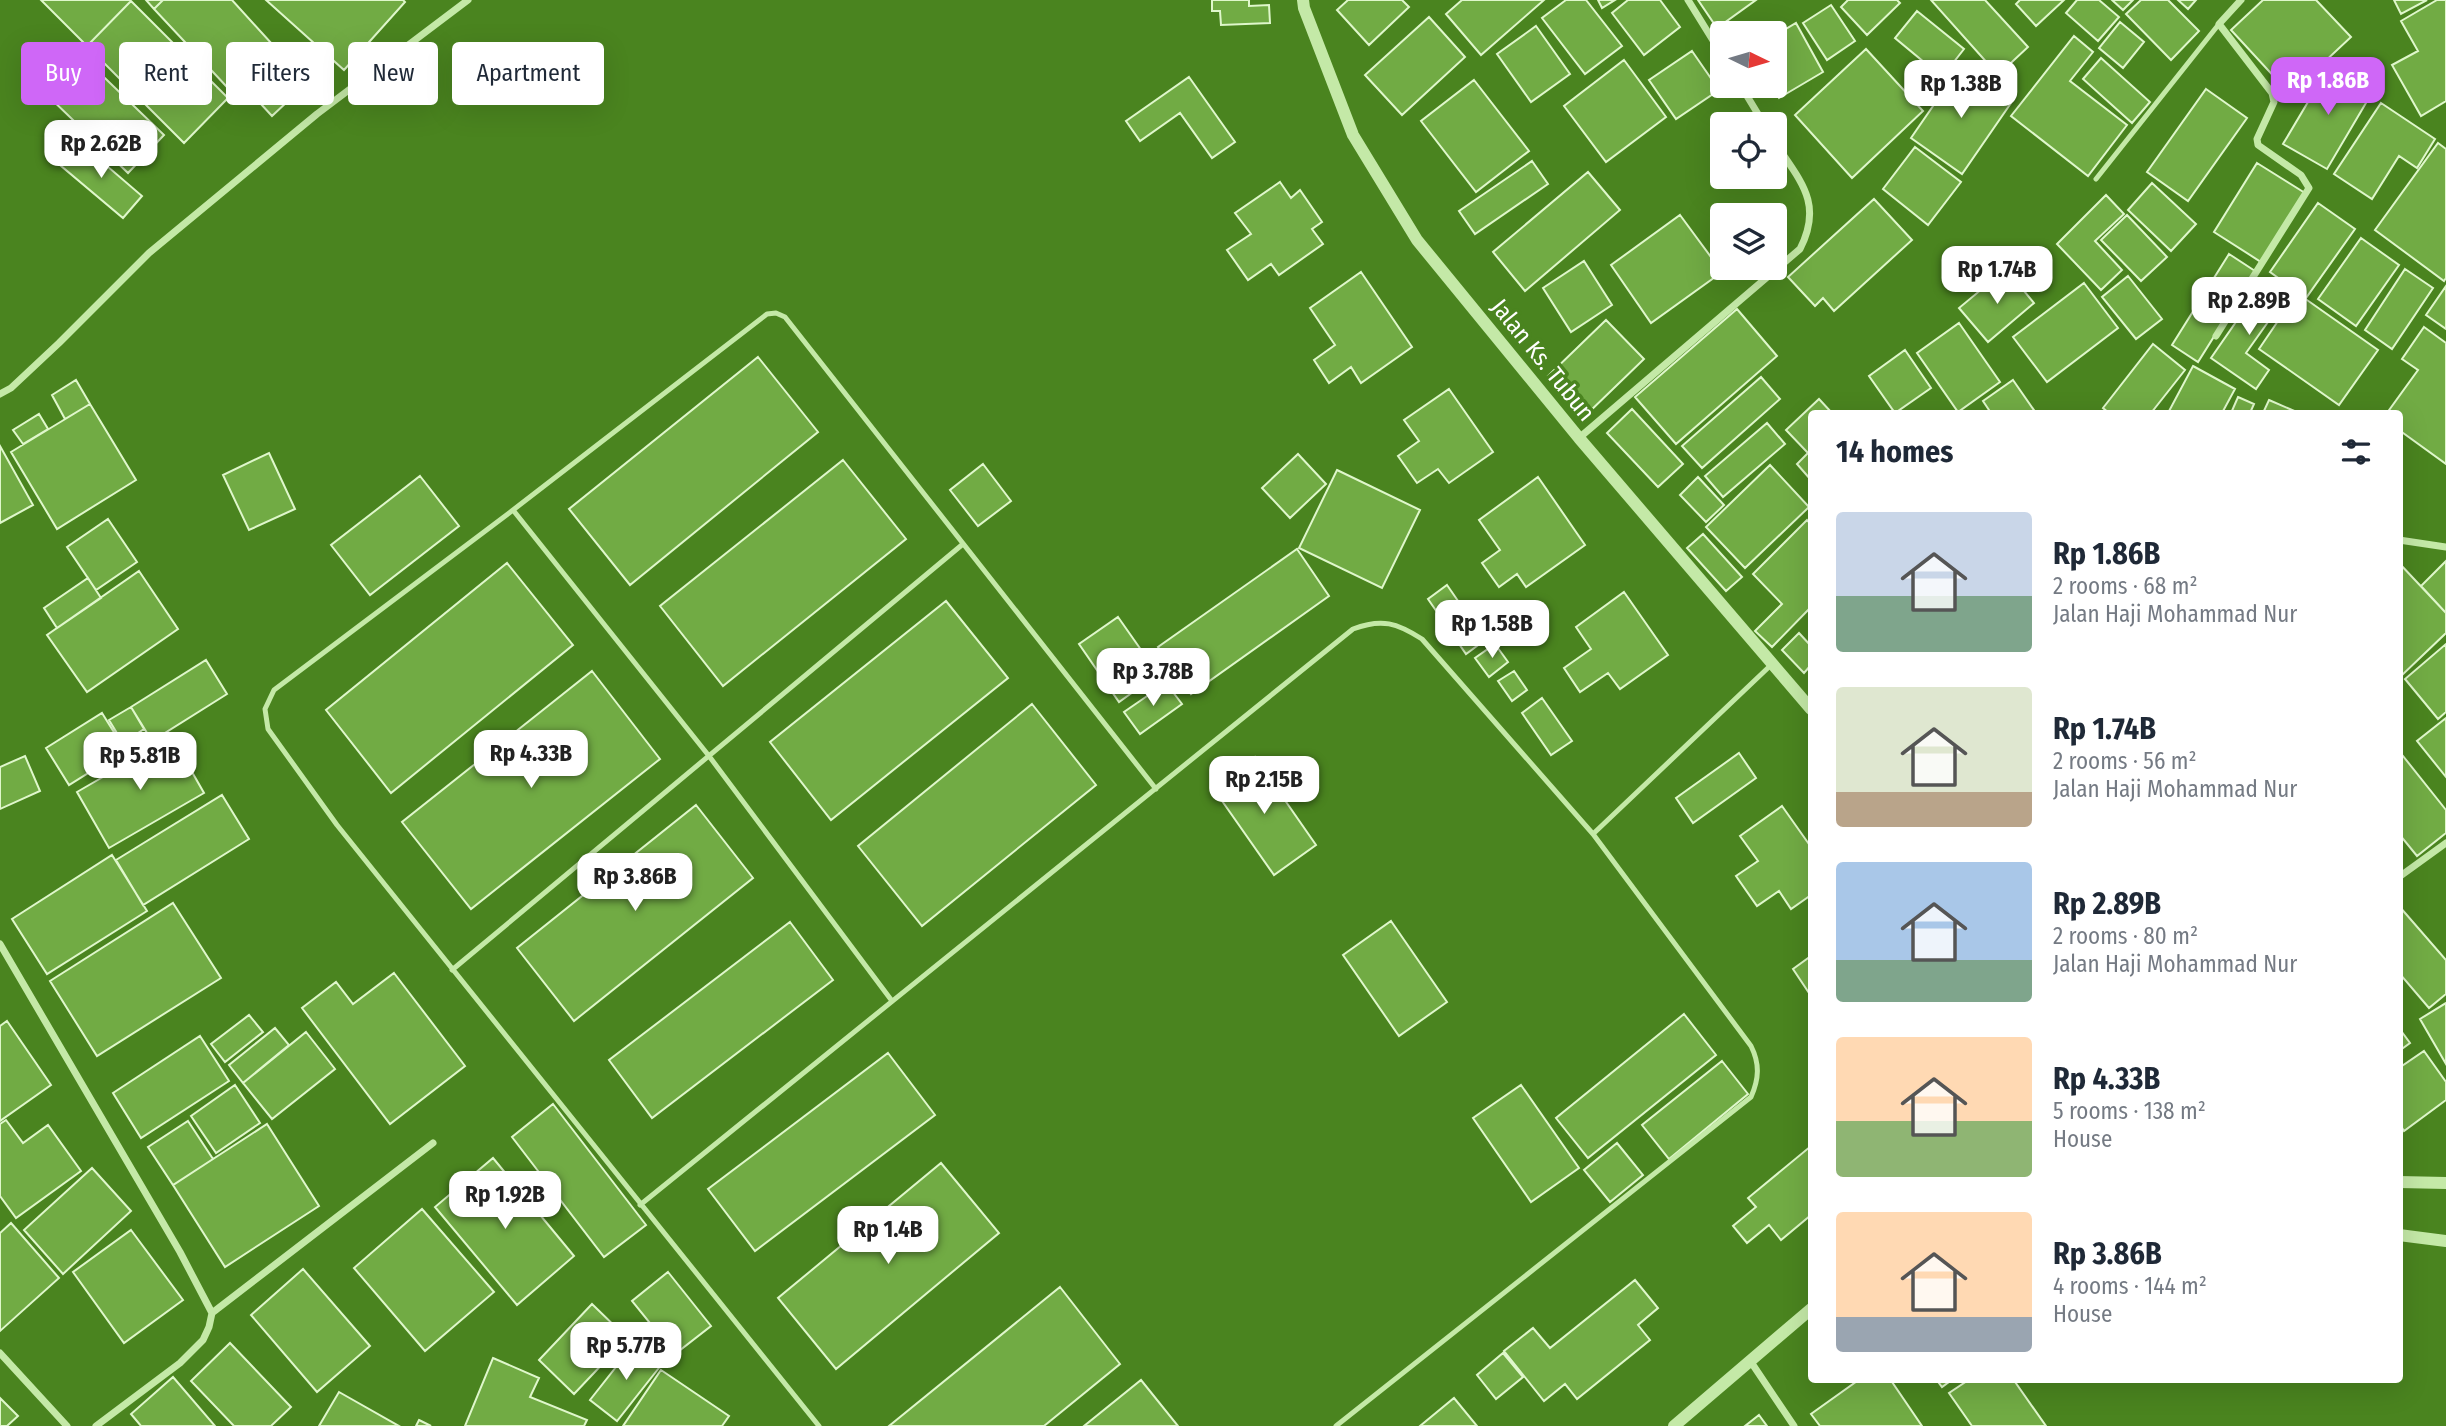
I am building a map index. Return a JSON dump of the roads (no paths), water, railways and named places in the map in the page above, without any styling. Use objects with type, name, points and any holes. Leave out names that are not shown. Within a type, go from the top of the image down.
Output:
[{"type":"street","points":[[0,394],[11,388],[149,253],[317,114],[468,0]]},
{"type":"street","name":"Jalan Ks. Tubun","points":[[1303,0],[1353,135],[1418,240],[1579,438],[1808,705]]},
{"type":"street","points":[[1688,0],[1710,36]]},
{"type":"street","points":[[2216,336],[2309,188],[2301,175],[2258,145],[2257,139],[2274,102],[2272,93],[2220,24],[2241,0]]},
{"type":"street","points":[[1579,438],[1800,249],[1810,223],[1811,202],[1787,162]]},
{"type":"street","points":[[2403,541],[2446,547]]},
{"type":"street","points":[[2403,874],[2446,843]]},
{"type":"street","points":[[0,944],[180,1252],[212,1313],[203,1340],[180,1363],[96,1426]]},
{"type":"street","points":[[212,1313],[433,1143]]},
{"type":"street","points":[[2403,1182],[2446,1183]]},
{"type":"street","points":[[2403,1236],[2446,1241]]},
{"type":"street","points":[[1674,1426],[1808,1312]]},
{"type":"street","points":[[0,1353],[67,1426]]},
{"type":"street","points":[[1751,1362],[1794,1426]]},
{"type":"lane","points":[[2096,179],[2220,24]]},
{"type":"lane","points":[[819,1426],[337,825],[268,729],[265,709],[274,690],[767,314],[776,313],[785,317],[1156,789]]},
{"type":"lane","points":[[513,510],[709,756],[892,1001]]},
{"type":"lane","points":[[452,970],[963,544]]},
{"type":"lane","points":[[640,1205],[1353,629],[1367,624],[1401,625],[1422,639],[1593,834],[1751,1046],[1757,1058],[1758,1071],[1751,1097],[1336,1426]]},
{"type":"lane","points":[[1593,834],[1773,663]]}]
